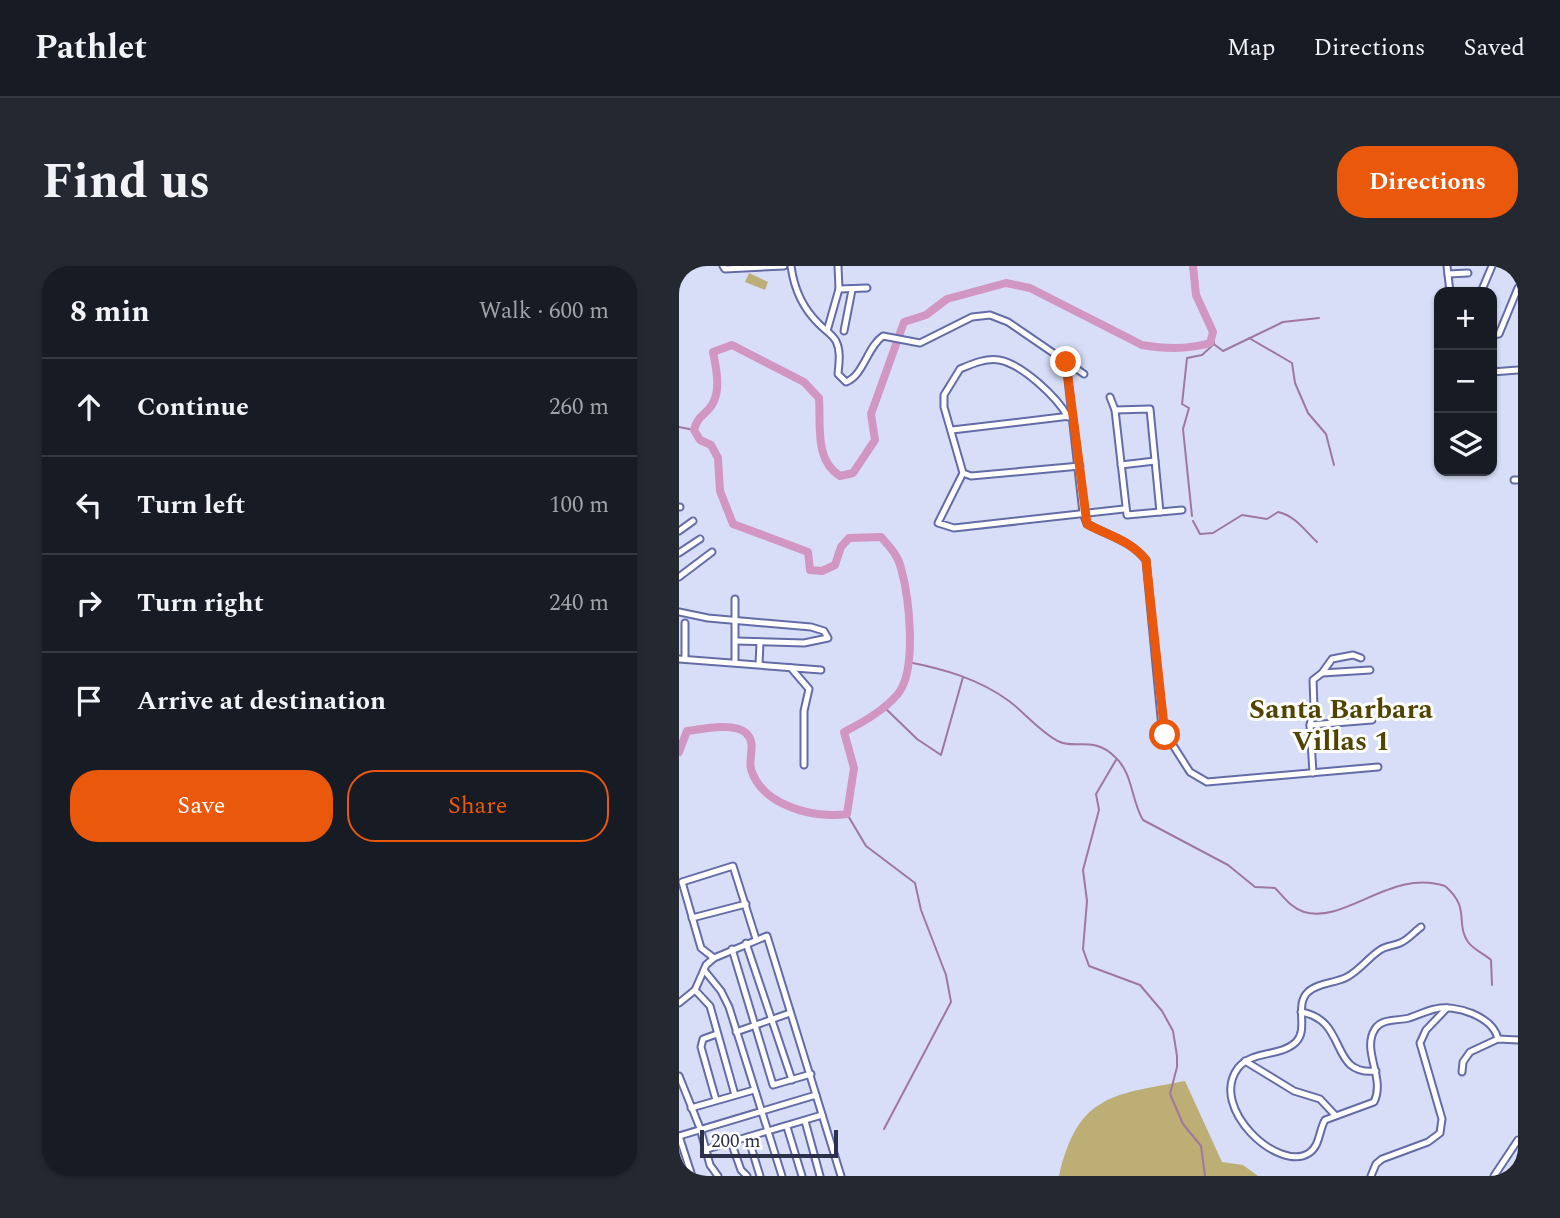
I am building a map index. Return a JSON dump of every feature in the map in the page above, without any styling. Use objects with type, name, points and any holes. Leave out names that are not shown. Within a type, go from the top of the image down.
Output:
[{"type":"street","points":[[723,266],[725,269],[784,266]]},
{"type":"street","points":[[791,266],[793,284],[800,300],[838,348],[838,374],[846,382],[855,377],[877,340],[888,335],[920,343],[972,317],[991,315],[1008,322],[1084,374]]},
{"type":"street","points":[[827,331],[839,289],[838,266]]},
{"type":"street","points":[[1447,266],[1449,287]]},
{"type":"street","points":[[1483,287],[1492,266]]},
{"type":"street","points":[[1448,274],[1468,272]]},
{"type":"street","points":[[839,289],[867,288]]},
{"type":"street","points":[[1497,334],[1518,288]]},
{"type":"street","points":[[844,331],[852,290]]},
{"type":"street","points":[[1071,416],[1039,384],[1005,362],[991,359],[960,369],[944,396],[963,473],[938,523],[954,528],[1124,509]]},
{"type":"street","points":[[1066,362],[1071,416],[1080,466],[1083,513],[1087,524],[1114,534],[1139,551],[1146,560],[1162,728],[1190,772],[1207,782],[1378,767]]},
{"type":"street","points":[[1497,372],[1518,370]]},
{"type":"street","points":[[1110,397],[1115,410],[1124,509],[1127,515],[1182,510]]},
{"type":"street","points":[[1115,410],[1150,409],[1160,512]]},
{"type":"street","points":[[951,430],[1071,416]]},
{"type":"street","points":[[1121,465],[1155,461]]},
{"type":"street","points":[[963,473],[971,476],[1080,466]]},
{"type":"street","points":[[679,531],[693,521]]},
{"type":"street","points":[[679,553],[700,539]]},
{"type":"street","points":[[679,576],[712,552]]},
{"type":"street","points":[[735,599],[735,662]]},
{"type":"street","points":[[679,612],[736,621],[804,626],[820,629],[828,638],[804,643],[736,641]]},
{"type":"street","points":[[685,623],[682,659],[821,670]]},
{"type":"street","points":[[804,626],[804,643]]},
{"type":"street","points":[[759,664],[760,643]]},
{"type":"street","points":[[1313,773],[1310,725],[1314,707],[1313,680],[1332,659],[1353,656],[1361,658]]},
{"type":"street","points":[[791,668],[809,689],[803,729],[804,765]]},
{"type":"street","points":[[1322,673],[1370,670]]},
{"type":"street","points":[[1310,725],[1372,720]]},
{"type":"street","points":[[714,958],[701,948],[682,883],[733,866],[755,939]]},
{"type":"street","points":[[692,918],[746,904]]},
{"type":"street","points":[[1421,927],[1400,943],[1378,951],[1351,975],[1307,993],[1301,1012],[1301,1029],[1295,1044],[1245,1061],[1234,1075],[1233,1107],[1241,1123],[1264,1144],[1289,1155],[1303,1156],[1315,1147],[1325,1120],[1374,1102],[1378,1090],[1370,1045],[1378,1025],[1437,1008],[1447,1008],[1476,1016],[1494,1030],[1498,1039]]},
{"type":"street","points":[[679,1003],[695,990],[704,970],[714,958],[767,936],[841,1176]]},
{"type":"street","points":[[746,943],[792,1080]]},
{"type":"street","points":[[732,949],[773,1085],[811,1074]]},
{"type":"street","points":[[704,970],[721,991],[782,1176]]},
{"type":"street","points":[[695,990],[710,1006],[735,1095]]},
{"type":"street","points":[[1371,1176],[1375,1164],[1382,1159],[1428,1142],[1440,1133],[1442,1119],[1420,1043],[1426,1030],[1447,1008]]},
{"type":"street","points":[[1301,1012],[1317,1015],[1326,1021],[1348,1064],[1364,1072],[1376,1071]]},
{"type":"street","points":[[736,1032],[790,1013]]},
{"type":"street","points":[[716,1100],[701,1046],[703,1039],[717,1034]]},
{"type":"street","points":[[1462,1072],[1465,1056],[1498,1039],[1518,1040]]},
{"type":"street","points":[[1245,1061],[1294,1091],[1320,1099],[1335,1115]]},
{"type":"street","points":[[679,1076],[700,1128],[710,1165],[718,1176]]},
{"type":"street","points":[[691,1108],[754,1090]]},
{"type":"street","points":[[692,1176],[679,1136],[816,1095]]},
{"type":"street","points":[[707,1149],[823,1115]]},
{"type":"street","points":[[805,1121],[820,1176]]},
{"type":"street","points":[[787,1127],[802,1176]]},
{"type":"street","points":[[748,1137],[760,1176]]},
{"type":"street","points":[[1494,1176],[1518,1140]]},
{"type":"street","points":[[731,1142],[741,1170],[747,1176]]},
{"type":"street","points":[[679,1162],[687,1160]]},
{"type":"shaded area","points":[[749,273],[768,282],[765,290],[745,282]]},
{"type":"shaded area","points":[[1185,1081],[1222,1162],[1243,1165],[1258,1176],[1059,1176],[1076,1129],[1101,1103],[1137,1090]]},
{"type":"waterway","points":[[679,752],[687,731],[718,727],[741,730],[751,741],[751,769],[766,792],[778,801],[805,812],[847,814],[854,768],[844,732],[872,716],[897,695],[904,684],[910,652],[907,597],[900,563],[881,537],[849,538],[841,547],[835,565],[822,571],[810,570],[808,552],[733,524],[720,491],[718,458],[711,445],[700,440],[694,430],[698,421],[711,407],[717,391],[713,352],[732,345],[804,382],[819,398],[822,451],[826,461],[840,476],[853,473],[875,440],[871,414],[904,322],[926,315],[947,299],[1006,283],[1030,288],[1142,345],[1193,347],[1210,343],[1213,332],[1196,295],[1193,266]]},
{"type":"waterway","points":[[1215,345],[1223,351],[1283,322],[1319,318]]},
{"type":"waterway","points":[[1192,516],[1183,429],[1189,408],[1182,404],[1187,358],[1202,355],[1214,344],[1213,332]]},
{"type":"waterway","points":[[1249,338],[1292,363],[1295,383],[1308,413],[1326,434],[1334,465]]},
{"type":"waterway","points":[[679,427],[694,430]]},
{"type":"waterway","points":[[1193,521],[1200,534],[1213,533],[1242,515],[1267,519],[1278,512],[1295,520],[1317,542]]},
{"type":"waterway","points":[[908,662],[948,672],[998,693],[1060,742],[1093,745],[1107,751],[1121,763],[1143,820],[1228,865],[1255,887],[1275,888],[1299,910],[1320,914],[1407,884],[1425,882],[1445,886],[1458,901],[1464,935],[1468,942],[1491,960],[1492,985]]},
{"type":"waterway","points":[[883,706],[917,739],[941,755],[963,677]]},
{"type":"waterway","points":[[1116,760],[1096,794],[1099,810],[1083,870],[1087,901],[1083,949],[1089,966],[1140,985],[1162,1011],[1173,1031],[1177,1067],[1170,1094],[1183,1124],[1201,1146],[1205,1176]]},
{"type":"waterway","points":[[847,814],[866,846],[915,883],[921,910],[946,975],[951,1002],[884,1129]]},
{"type":"district","name":"Santa Barbara Villas 1","points":[[1341,724]]},
{"type":"route","points":[[1066,362],[1080,466],[1083,513],[1087,524],[1114,534],[1139,551],[1146,560],[1162,728],[1165,735]]}]
